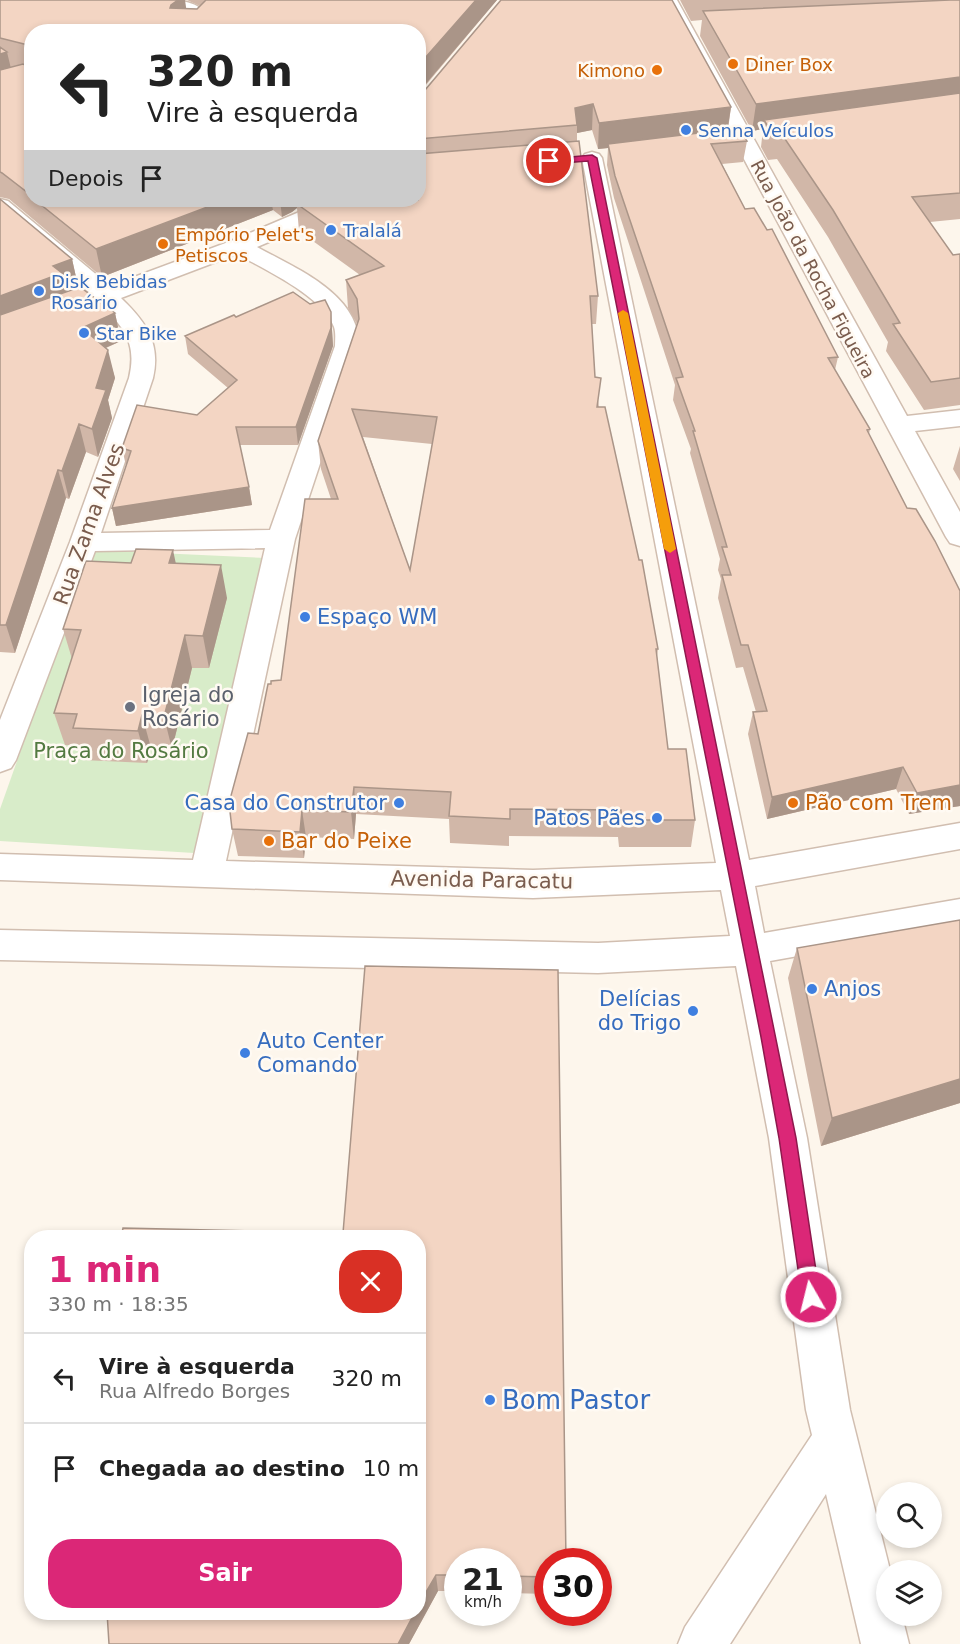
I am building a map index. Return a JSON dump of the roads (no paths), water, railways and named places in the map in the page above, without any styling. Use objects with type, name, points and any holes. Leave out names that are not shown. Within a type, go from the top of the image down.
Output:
[{"type":"street","points":[[174,0],[199,16],[200,24]]},
{"type":"street","name":"Rua João da Rocha Figueira","points":[[668,0],[960,537]]},
{"type":"street","points":[[682,29],[706,28]]},
{"type":"street","points":[[721,143],[769,137]]},
{"type":"street","points":[[592,157],[788,1138],[828,1410],[885,1644]]},
{"type":"street","name":"Rua Zama Alves","points":[[0,206],[106,295],[133,326],[142,343],[145,358],[141,378],[84,542],[0,760]]},
{"type":"street","points":[[64,312],[239,246],[305,218],[322,207]]},
{"type":"street","points":[[206,873],[221,815],[280,539],[347,346],[346,326],[334,309],[298,279],[239,246]]},
{"type":"street","points":[[898,425],[960,418]]},
{"type":"street","points":[[84,542],[280,539]]},
{"type":"street","name":"Avenida Paracatu","points":[[0,867],[533,884],[734,876],[960,836]]},
{"type":"street","points":[[0,945],[598,958],[752,950],[960,913]]},
{"type":"street","points":[[702,1644],[835,1440]]},
{"type":"place","name":"Diner Box","points":[[733,64]]},
{"type":"place","name":"Kimono","points":[[657,70]]},
{"type":"place","name":"Senna Veículos","points":[[686,130]]},
{"type":"place","name":"Tralalá","points":[[331,230]]},
{"type":"place","name":"Empório Pelet's Petiscos","points":[[163,244]]},
{"type":"place","name":"Disk Bebidas Rosário","points":[[39,291]]},
{"type":"place","name":"Star Bike","points":[[84,333]]},
{"type":"place","name":"Espaço WM","points":[[305,617]]},
{"type":"place","name":"Igreja do Rosário","points":[[130,707]]},
{"type":"place","name":"Casa do Construtor","points":[[399,803]]},
{"type":"place","name":"Pão com Trem","points":[[793,803]]},
{"type":"place","name":"Patos Pães","points":[[657,818]]},
{"type":"place","name":"Bar do Peixe","points":[[269,841]]},
{"type":"place","name":"Anjos","points":[[812,989]]},
{"type":"place","name":"Delícias do Trigo","points":[[693,1011]]},
{"type":"place","name":"Auto Center Comando","points":[[245,1053]]},
{"type":"place","name":"Bom Pastor","points":[[490,1400]]},
{"type":"park label","name":"Praça do Rosário","points":[[121,751]]}]
